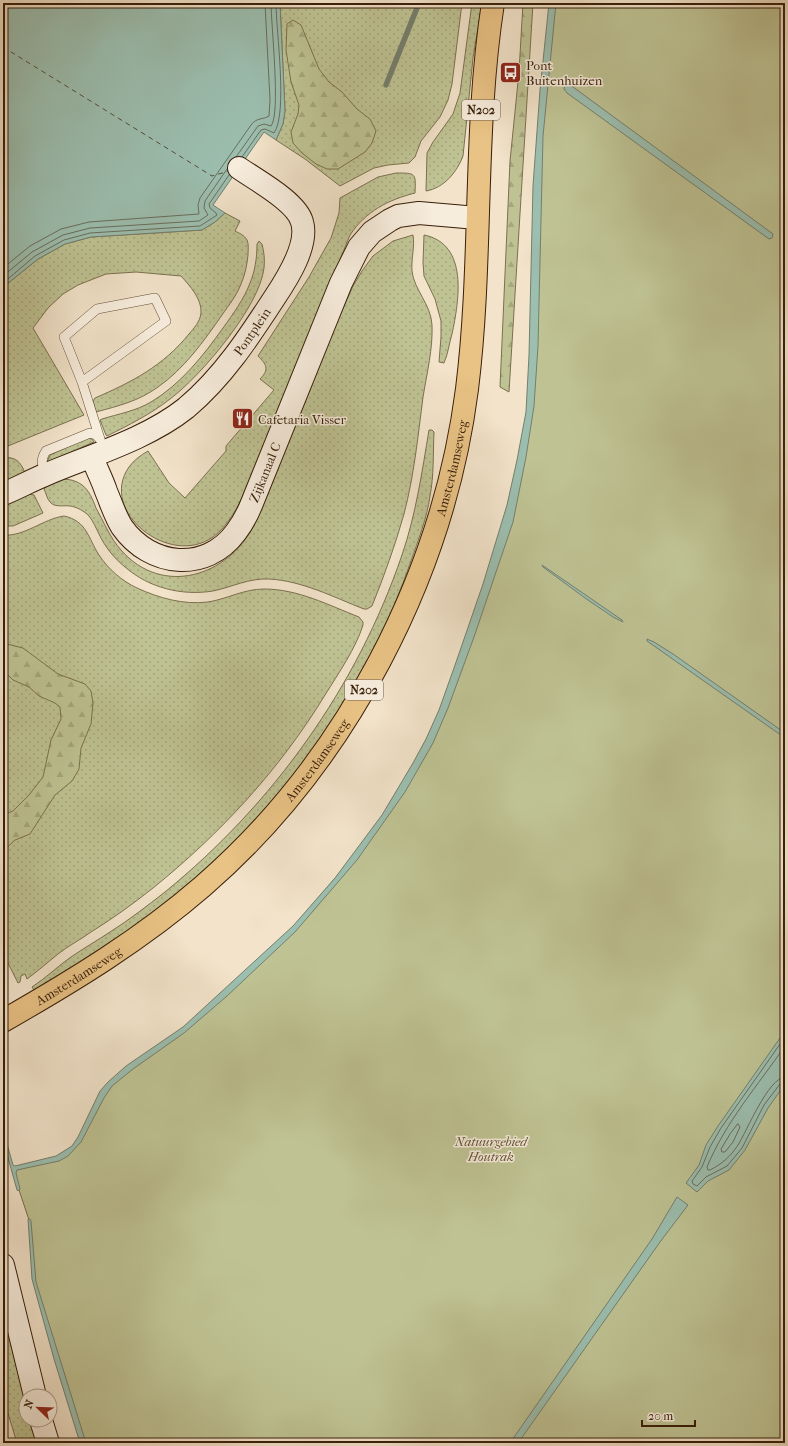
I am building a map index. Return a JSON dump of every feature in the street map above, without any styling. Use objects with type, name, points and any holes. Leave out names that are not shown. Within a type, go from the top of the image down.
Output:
[{"type":"main road","name":"N202","points":[[477,218],[483,84],[493,3]]},
{"type":"main road","name":"Amsterdamseweg","points":[[5,1020],[79,977],[128,945],[168,915],[204,885],[249,841],[310,772],[364,690],[387,648],[414,587],[435,530],[453,465],[467,382],[474,304],[477,218]]},
{"type":"street","name":"Pontplein","points":[[92,457],[145,433],[166,421],[204,392],[227,366],[249,336],[283,284],[294,264],[303,239],[302,223],[298,213],[289,203],[239,168]]},
{"type":"street","name":"Zijkanaal C","points":[[92,457],[121,526],[138,545],[160,557],[175,560],[195,559],[217,550],[236,533],[244,520],[341,283],[359,247],[372,232],[398,216],[419,213],[477,218]]},
{"type":"street","points":[[3,494],[46,474],[92,457]]},
{"type":"street","points":[[3,1265],[33,1388]]},
{"type":"street","points":[[43,1428],[48,1443]]},
{"type":"lane","points":[[46,474],[41,463],[42,457],[46,451],[86,434],[94,433],[100,439],[82,382],[64,337],[97,309],[155,298],[166,321],[82,382]]},
{"type":"green space","points":[[280,3],[462,3],[452,84],[448,100],[440,117],[421,141],[415,157],[409,163],[374,168],[340,186],[305,159],[276,140],[283,124],[285,111]]},
{"type":"green space","points":[[472,3],[482,3],[473,58],[463,156],[457,168],[444,183],[439,187],[426,191],[427,153],[453,114],[460,93]]},
{"type":"green space","points":[[523,3],[533,3],[509,392],[500,387],[510,161],[519,72]]},
{"type":"green space","name":"Natuurgebied Houtrak","points":[[553,3],[785,3],[785,1443],[83,1443],[35,1284],[30,1223],[12,1169],[67,1154],[78,1142],[104,1091],[183,1029],[287,935],[375,831],[423,754],[452,689],[510,518],[531,402],[536,183]]},
{"type":"green space","points":[[293,20],[301,25],[319,69],[329,82],[342,92],[357,109],[370,119],[376,131],[372,143],[365,152],[338,169],[327,169],[316,164],[302,153],[293,143],[291,132],[298,114],[299,105],[291,82],[286,50],[287,24]]},
{"type":"green space","points":[[396,173],[408,173],[415,178],[415,193],[387,203],[370,213],[350,235],[245,493],[223,528],[213,537],[195,545],[177,545],[159,540],[143,530],[130,517],[123,501],[122,484],[129,467],[133,462],[148,451],[169,483],[185,498],[226,451],[226,446],[274,390],[260,379],[265,372],[266,367],[258,356],[309,277],[331,238],[339,213],[340,198],[378,177]]},
{"type":"green space","points":[[225,213],[240,221],[235,231],[243,235],[248,242],[248,255],[245,274],[233,300],[208,335],[185,363],[167,380],[151,392],[112,408],[96,412],[93,401],[95,398],[122,386],[146,372],[169,355],[198,322],[201,308],[195,293],[181,276],[136,272],[106,274],[78,285],[63,294],[48,308],[33,328],[84,415],[3,448],[3,289],[7,284],[38,259],[65,244],[91,237],[202,230],[215,222]]},
{"type":"green space","points":[[413,235],[413,278],[431,317],[431,352],[413,471],[404,514],[372,606],[364,609],[306,586],[282,580],[254,580],[213,591],[201,592],[166,589],[134,574],[117,560],[101,539],[92,520],[85,512],[78,508],[54,505],[49,501],[44,489],[52,482],[67,479],[82,485],[90,495],[107,530],[121,550],[137,565],[155,573],[174,576],[193,575],[211,568],[228,557],[243,543],[254,525],[332,333],[353,286],[373,256],[393,241]]},
{"type":"green space","points":[[424,235],[438,240],[448,250],[454,262],[458,276],[455,321],[444,363],[439,362],[441,321],[435,299],[424,276]]},
{"type":"green space","points":[[259,241],[262,244],[264,253],[264,268],[260,284],[241,320],[227,339],[197,374],[170,399],[148,414],[107,436],[100,420],[139,408],[162,395],[191,369],[208,349],[248,289],[252,278],[257,244]]},
{"type":"green space","points":[[429,430],[434,432],[432,481],[429,504],[411,561],[394,605],[374,648],[352,689],[327,728],[300,766],[270,803],[239,837],[186,887],[125,933],[40,988],[34,990],[32,987],[71,957],[145,908],[204,858],[241,821],[276,782],[307,740],[336,696],[361,651],[383,604],[407,540],[418,493]]},
{"type":"green space","points":[[87,438],[92,439],[94,442],[47,462],[50,455]]},
{"type":"green space","points":[[3,458],[11,458],[17,461],[22,466],[25,473],[3,484]]},
{"type":"green space","points":[[28,494],[34,495],[43,513],[13,526],[3,526],[3,505]]},
{"type":"green space","points":[[64,516],[72,518],[82,526],[99,555],[116,574],[131,585],[154,595],[180,602],[199,603],[215,601],[257,589],[277,590],[313,598],[359,617],[363,622],[363,625],[356,643],[346,661],[289,749],[225,823],[178,867],[145,894],[115,917],[62,951],[27,979],[25,974],[21,976],[20,982],[18,983],[3,953],[3,535],[11,535],[26,531]]},
{"type":"green space","points":[[3,643],[23,648],[58,674],[85,684],[91,691],[93,703],[91,724],[81,748],[79,769],[72,781],[55,795],[30,834],[15,840],[3,851],[3,815],[13,811],[29,795],[43,777],[51,740],[61,719],[60,707],[55,703],[39,696],[29,687],[13,680],[3,670]]},
{"type":"green space","points":[[3,1301],[24,1388],[18,1388],[18,1428],[34,1428],[39,1443],[17,1443],[3,1397]]},
{"type":"water","points":[[3,3],[280,3],[285,111],[283,124],[276,140],[264,132],[213,205],[225,213],[215,222],[202,230],[91,237],[65,244],[38,259],[3,289]]},
{"type":"water","points":[[549,3],[556,3],[543,136],[538,346],[534,406],[526,457],[513,522],[474,637],[448,708],[433,743],[405,792],[357,860],[295,932],[227,996],[184,1033],[133,1069],[112,1086],[81,1142],[68,1156],[59,1161],[17,1170],[16,1173],[20,1189],[18,1191],[3,1140],[3,1130],[13,1165],[15,1166],[56,1156],[72,1146],[78,1137],[100,1091],[108,1082],[126,1066],[183,1027],[293,926],[335,878],[382,815],[413,763],[439,710],[483,584],[507,505],[526,412],[529,355],[533,186],[540,90]]},
{"type":"water","points":[[569,84],[773,234],[772,238],[769,239],[567,93],[564,89],[565,85]]},
{"type":"water","points":[[542,565],[622,620],[623,622],[585,598]]},
{"type":"water","points":[[647,639],[673,654],[785,733],[785,738],[647,641]]},
{"type":"water","points":[[785,1031],[785,1084],[768,1108],[745,1150],[729,1170],[708,1181],[697,1192],[686,1183],[699,1165],[706,1145]]},
{"type":"water","points":[[677,1197],[688,1205],[660,1242],[518,1443],[510,1443],[652,1239]]},
{"type":"water","points":[[28,1219],[31,1221],[36,1282],[86,1443],[80,1443],[54,1359],[32,1279]]},
{"type":"waterway","points":[[386,85],[419,3]]},
{"type":"ferry route","points":[[3,47],[212,176],[229,171]]},
{"type":"place","name":"Pont Buitenhuizen","points":[[510,72]]},
{"type":"place","name":"Cafetaria Visser","points":[[242,419]]}]
